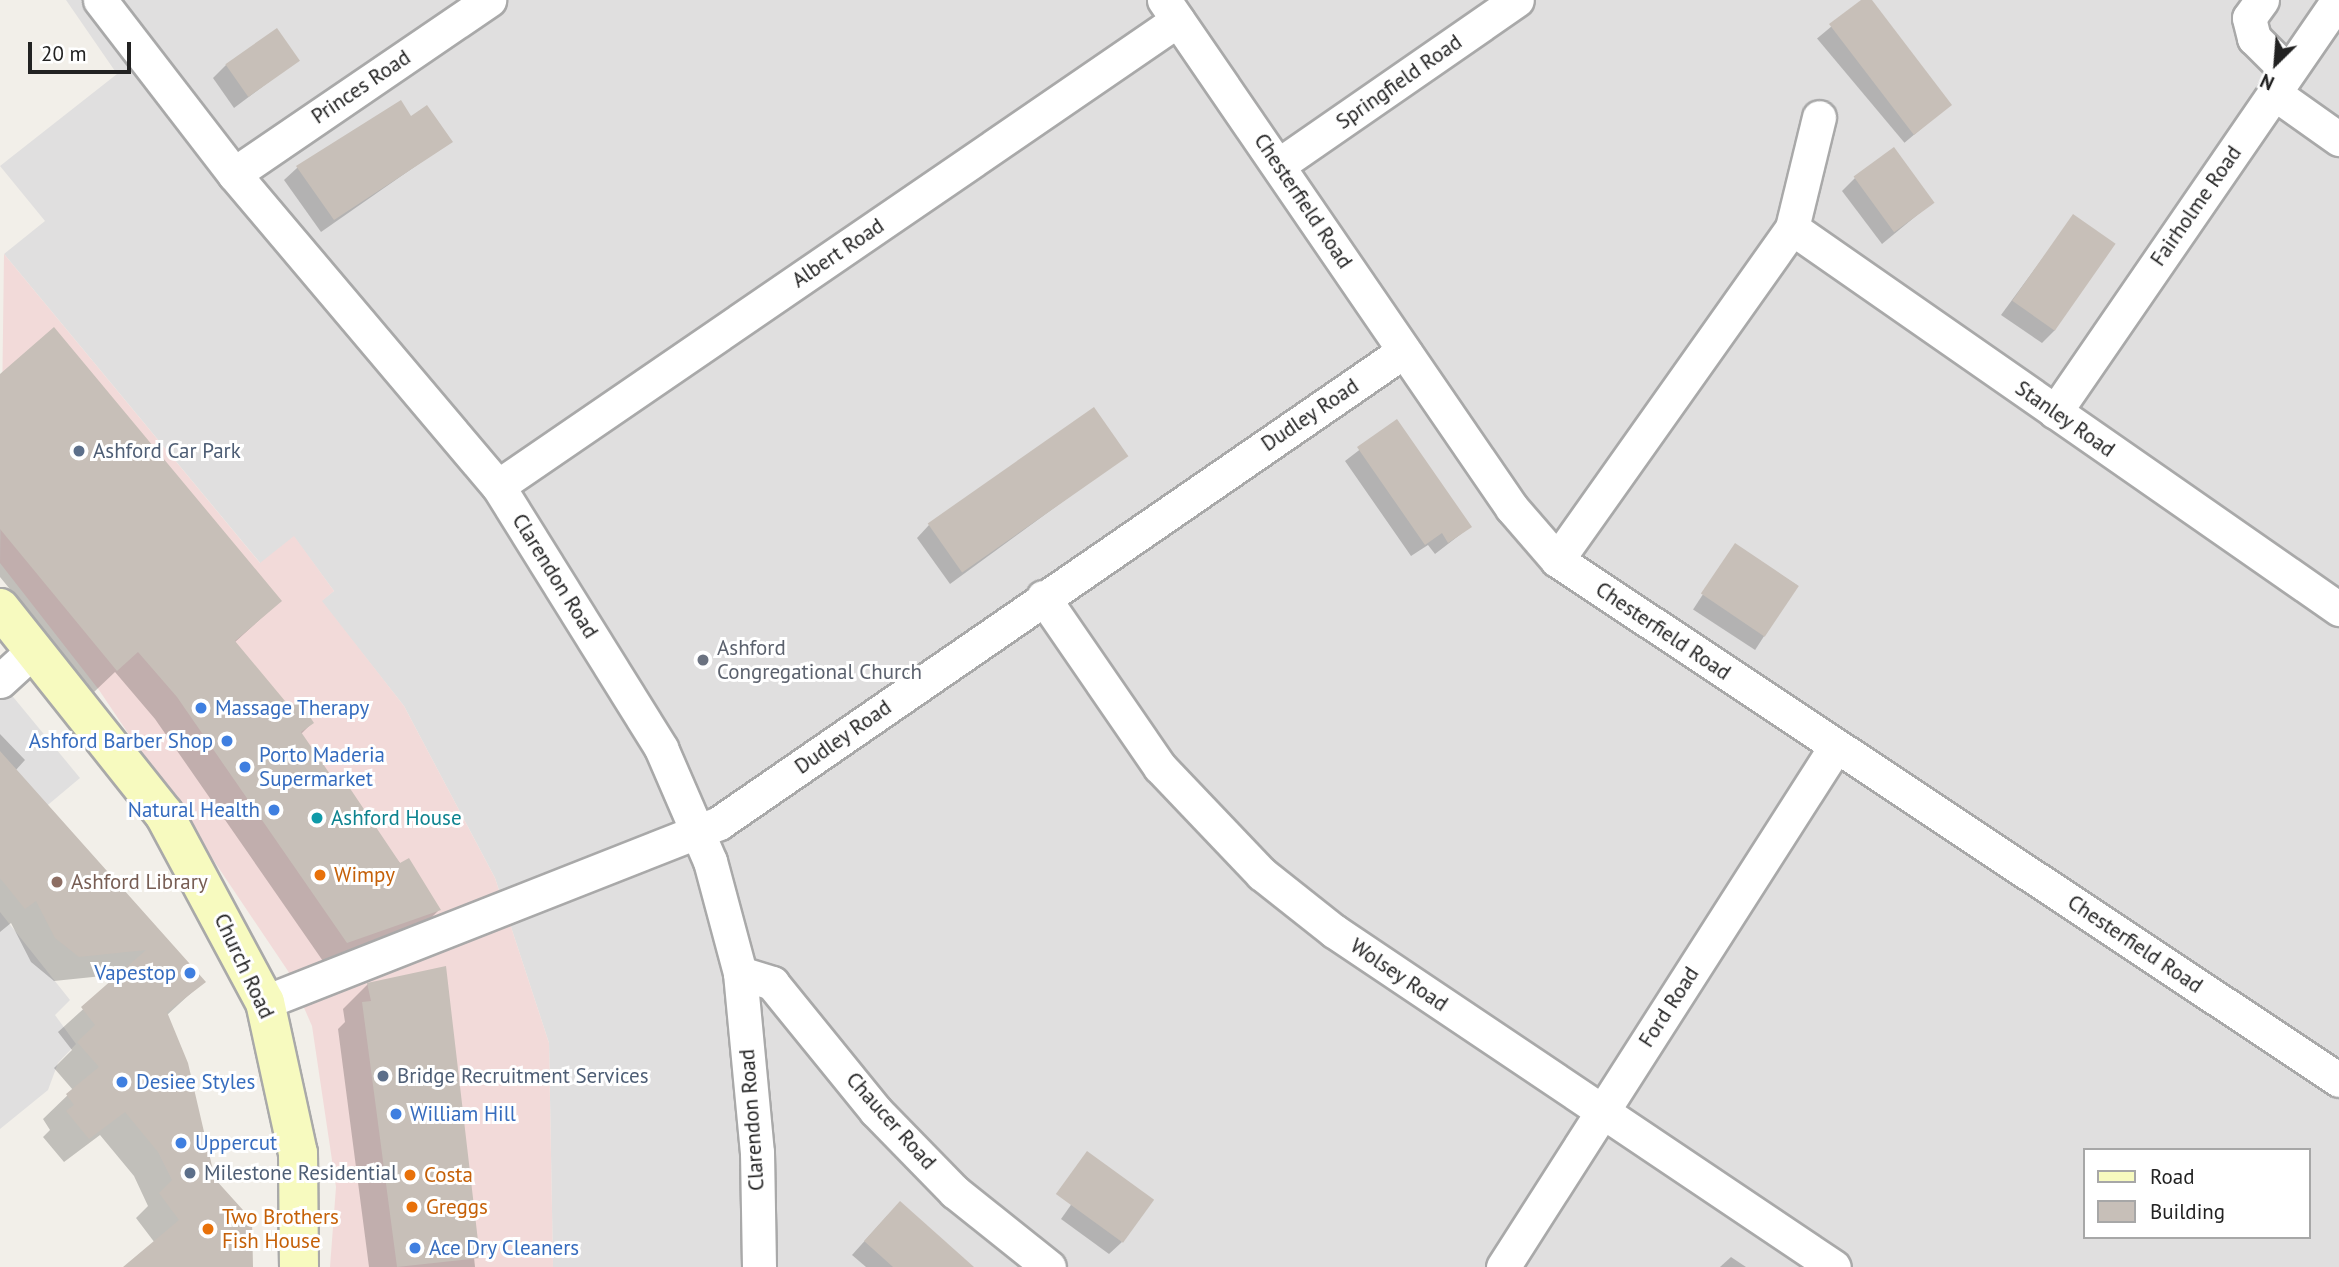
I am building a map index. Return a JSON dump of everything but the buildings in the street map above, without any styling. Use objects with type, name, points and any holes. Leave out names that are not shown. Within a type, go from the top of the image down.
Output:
[{"type":"main road","name":"Church Road","points":[[0,608],[164,814],[265,1002],[298,1153],[299,1267]]},
{"type":"street","name":"Clarendon Road","points":[[100,0],[234,174],[498,486],[661,748],[698,832],[740,974],[757,1152],[759,1267]]},
{"type":"street","name":"Princes Road","points":[[234,174],[489,0]]},
{"type":"street","name":"Springfield Road","points":[[1280,164],[1517,0]]},
{"type":"street","points":[[2262,0],[2249,18],[2254,38],[2281,82],[2339,139]]},
{"type":"street","name":"Fairholme Road","points":[[2055,412],[2338,0]]},
{"type":"street","name":"Chesterfield Road","points":[[1171,10],[1280,164],[1512,508],[1558,560],[2339,1080]]},
{"type":"street","name":"Albert Road","points":[[498,486],[1171,10]]},
{"type":"street","points":[[1558,560],[1792,228],[1819,117]]},
{"type":"street","name":"Stanley Road","points":[[1792,228],[2339,609]]},
{"type":"street","name":"Dudley Road","points":[[265,1002],[698,832],[1404,351]]},
{"type":"street","name":"Wolsey Road","points":[[1043,597],[1160,766],[1262,874],[1601,1113],[1834,1267]]},
{"type":"street","points":[[0,681],[35,649]]},
{"type":"street","name":"Ford Road","points":[[1503,1267],[1836,746]]},
{"type":"street","name":"Chaucer Road","points":[[740,974],[772,983],[884,1120],[955,1192],[1049,1267]]},
{"type":"shaded area","points":[[66,0],[2339,0],[2339,1267],[553,1267],[549,1043],[495,878],[404,706],[321,601],[334,591],[294,537],[261,564],[4,254],[45,221],[0,166],[117,74]]},
{"type":"shaded area","points":[[4,254],[260,563],[294,536],[334,591],[322,601],[404,706],[495,878],[549,1043],[553,1267],[330,1267],[336,1187],[312,1026],[288,971],[99,690],[0,563]]},
{"type":"shaded area","points":[[0,681],[80,778],[0,845]]},
{"type":"shaded area","points":[[0,912],[70,1000],[55,1015],[76,1044],[58,1063],[48,1090],[0,1129]]},
{"type":"place","name":"Ashford Car Park","points":[[79,451]]},
{"type":"place","name":"Ashford Congregational Church","points":[[703,660]]},
{"type":"place","name":"Massage Therapy","points":[[201,708]]},
{"type":"place","name":"Ashford Barber Shop","points":[[227,741]]},
{"type":"place","name":"Porto Maderia Supermarket","points":[[245,767]]},
{"type":"place","name":"Natural Health","points":[[274,810]]},
{"type":"place","name":"Ashford House","points":[[317,818]]},
{"type":"place","name":"Wimpy","points":[[320,875]]},
{"type":"place","name":"Ashford Library","points":[[57,882]]},
{"type":"place","name":"Vapestop","points":[[190,973]]},
{"type":"place","name":"Bridge Recruitment Services","points":[[383,1076]]},
{"type":"place","name":"Desiee Styles","points":[[122,1082]]},
{"type":"place","name":"William Hill","points":[[396,1114]]},
{"type":"place","name":"Uppercut","points":[[181,1143]]},
{"type":"place","name":"Milestone Residential","points":[[190,1173]]},
{"type":"place","name":"Costa","points":[[410,1175]]},
{"type":"place","name":"Greggs","points":[[412,1207]]},
{"type":"place","name":"Two Brothers Fish House","points":[[208,1229]]},
{"type":"place","name":"Ace Dry Cleaners","points":[[415,1248]]}]
